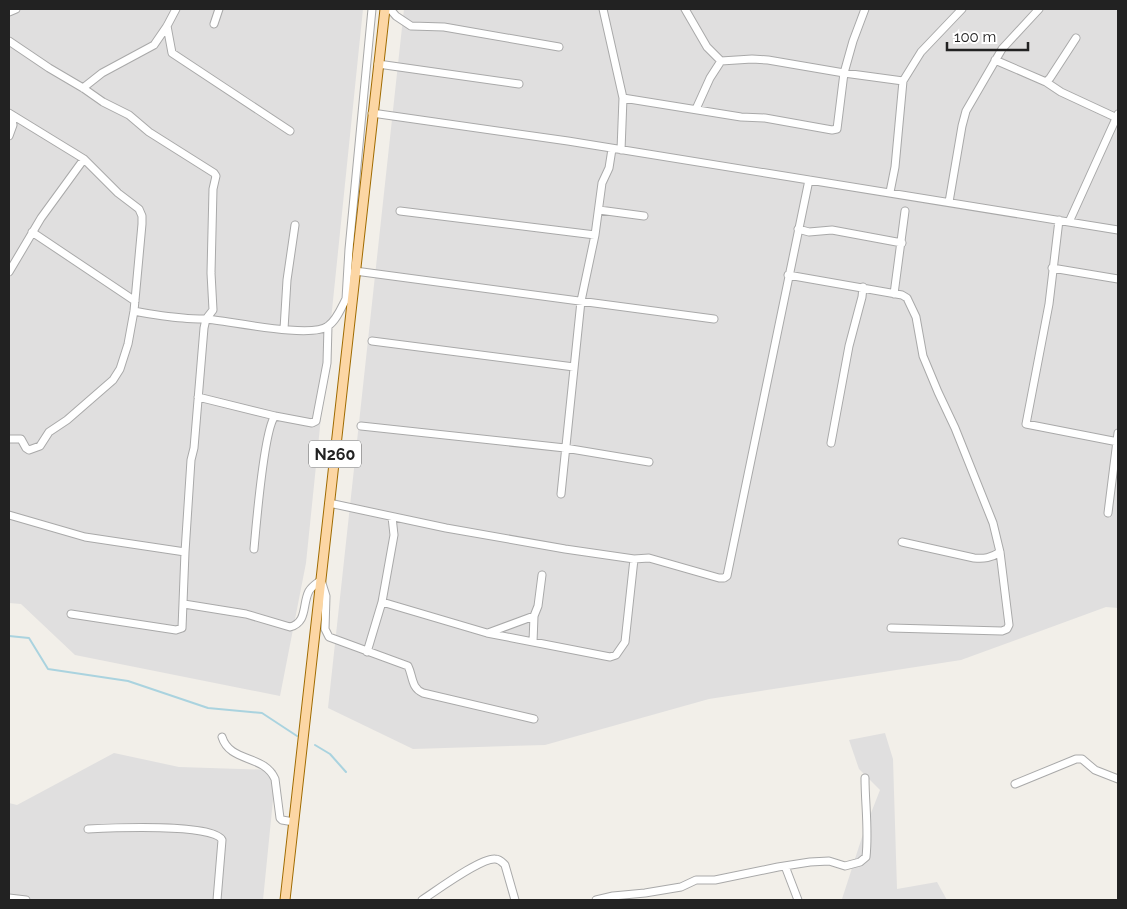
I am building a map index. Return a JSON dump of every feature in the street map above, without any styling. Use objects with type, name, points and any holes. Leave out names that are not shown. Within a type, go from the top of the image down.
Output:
[{"type":"main road","name":"N260","points":[[285,900],[385,9]]},
{"type":"street","points":[[9,12],[16,9]]},
{"type":"street","points":[[83,88],[95,78],[154,44],[176,9]]},
{"type":"street","points":[[214,24],[219,9]]},
{"type":"street","points":[[346,299],[372,9]]},
{"type":"street","points":[[390,9],[410,26],[444,27],[559,47]]},
{"type":"street","points":[[603,9],[623,98],[621,150]]},
{"type":"street","points":[[686,9],[707,47],[721,61],[759,59],[903,81]]},
{"type":"street","points":[[623,98],[741,117],[765,118],[832,130],[838,129],[844,73],[865,9]]},
{"type":"street","points":[[890,192],[895,167],[903,81],[921,52],[962,9]]},
{"type":"street","points":[[949,202],[966,111],[1008,41],[1039,9]]},
{"type":"street","points":[[167,26],[172,53],[290,131]]},
{"type":"street","points":[[1046,82],[1076,38]]},
{"type":"street","points":[[9,41],[103,102],[129,115],[149,132],[216,176],[213,189],[211,273],[213,310],[206,319],[198,397],[185,552],[182,628],[176,630],[71,614]]},
{"type":"street","points":[[996,60],[1046,82],[1061,92],[1117,116],[1069,222]]},
{"type":"street","points":[[696,109],[710,78],[721,61]]},
{"type":"street","points":[[378,64],[519,84]]},
{"type":"street","points":[[372,113],[455,124],[890,192],[1118,230]]},
{"type":"street","points":[[9,439],[21,438],[26,448],[29,450],[34,449],[43,442],[49,432],[67,420],[113,380],[120,369],[128,344],[134,311],[142,224],[141,212],[135,205],[118,193],[84,160],[10,114]]},
{"type":"street","points":[[9,136],[13,125],[10,114]]},
{"type":"street","points":[[13,125],[22,122]]},
{"type":"street","points":[[561,494],[581,301],[596,235],[602,183],[609,168],[612,149]]},
{"type":"street","points":[[9,272],[46,210],[84,160]]},
{"type":"street","points":[[329,503],[465,531],[634,560],[649,558],[719,578],[727,576],[809,180]]},
{"type":"street","points":[[599,210],[644,216]]},
{"type":"street","points":[[400,211],[596,235]]},
{"type":"street","points":[[894,294],[905,211]]},
{"type":"street","points":[[1059,220],[1048,304],[1026,424],[1118,442]]},
{"type":"street","points":[[284,329],[287,274],[296,225]]},
{"type":"street","points":[[798,229],[810,232],[832,230],[902,243]]},
{"type":"street","points":[[32,232],[135,301]]},
{"type":"street","points":[[1052,268],[1118,279]]},
{"type":"street","points":[[355,271],[714,319]]},
{"type":"street","points":[[788,275],[863,287],[906,298],[916,317],[923,356],[955,428],[993,523],[1000,552],[1009,625],[1007,629],[1002,631],[891,628]]},
{"type":"street","points":[[134,311],[284,329],[321,330],[328,326],[353,286]]},
{"type":"street","points":[[830,443],[863,287]]},
{"type":"street","points":[[198,397],[275,416],[312,423],[316,421],[327,363],[328,326]]},
{"type":"street","points":[[372,342],[574,367]]},
{"type":"street","points":[[254,549],[267,439],[272,420],[275,416]]},
{"type":"street","points":[[361,426],[566,448],[649,462]]},
{"type":"street","points":[[1108,512],[1118,433]]},
{"type":"street","points":[[9,515],[85,537],[185,552]]},
{"type":"street","points":[[366,652],[382,602],[394,535],[392,517]]},
{"type":"street","points":[[902,542],[974,558],[985,559],[1000,552]]},
{"type":"street","points":[[382,602],[488,633],[610,657],[616,655],[624,642],[634,560]]},
{"type":"street","points":[[533,642],[534,616],[538,606],[542,576]]},
{"type":"street","points":[[184,604],[246,614],[290,628],[300,622],[304,615],[308,593],[321,580],[326,596],[326,634],[329,637],[408,666],[417,691],[534,719]]},
{"type":"street","points":[[488,633],[534,616]]},
{"type":"street","points":[[222,738],[227,749],[237,755],[256,760],[273,774],[280,818],[294,822]]},
{"type":"street","points":[[1015,784],[1076,759],[1082,759],[1095,770],[1118,779]]},
{"type":"street","points":[[596,900],[620,894],[646,893],[681,887],[696,880],[715,880],[785,866],[829,861],[845,866],[864,860],[866,857],[868,832],[865,808],[865,778]]},
{"type":"street","points":[[88,829],[190,828],[216,833],[222,840],[217,900]]},
{"type":"street","points":[[422,900],[479,864],[496,859],[501,860],[505,865],[515,900]]},
{"type":"street","points":[[785,866],[798,900]]},
{"type":"street","points":[[9,898],[26,900]]},
{"type":"shaded area","points":[[9,9],[363,9],[306,563],[280,696],[75,655],[21,604],[9,603]]},
{"type":"shaded area","points":[[404,9],[1118,9],[1118,608],[1106,607],[961,660],[709,699],[545,745],[413,749],[328,708]]},
{"type":"shaded area","points":[[885,733],[893,759],[897,889],[937,882],[947,900],[842,899],[864,831],[880,790],[859,769],[849,740]]},
{"type":"shaded area","points":[[114,753],[179,767],[276,770],[263,900],[9,900],[9,803],[17,805]]},
{"type":"waterway","points":[[9,636],[29,638],[48,669],[128,681],[208,708],[262,713],[297,736]]},
{"type":"waterway","points":[[315,745],[330,754],[346,772]]}]
